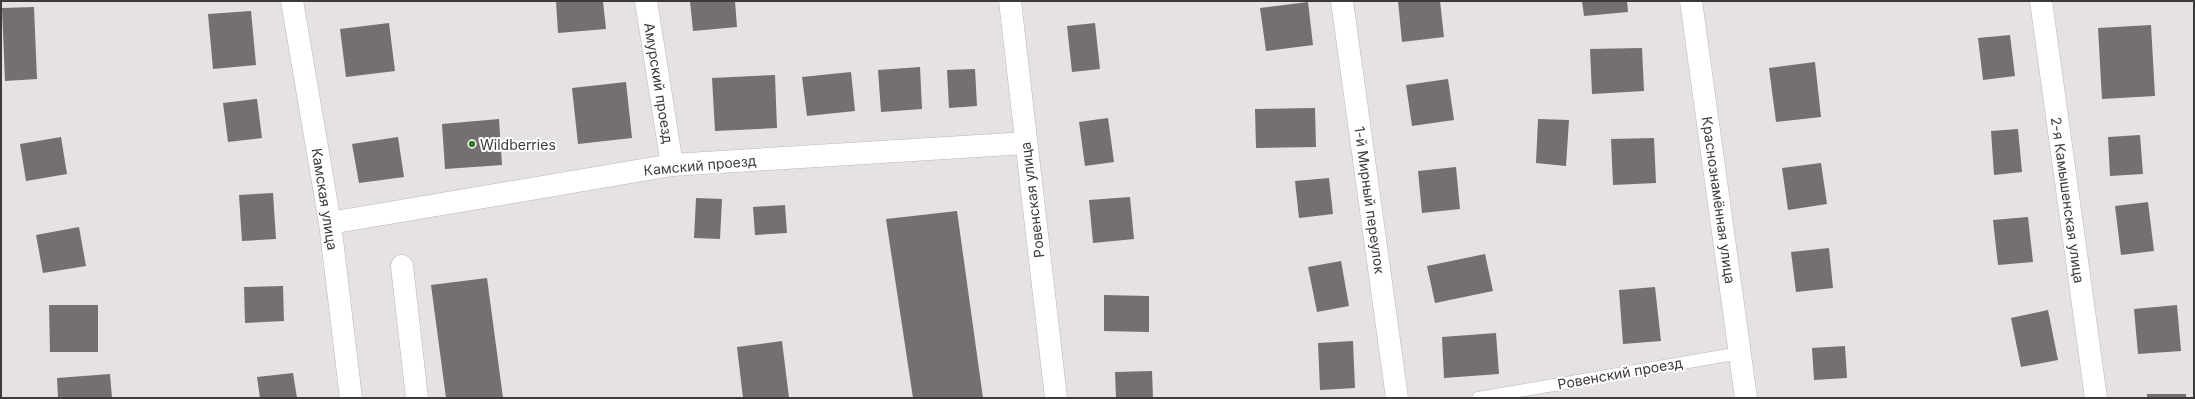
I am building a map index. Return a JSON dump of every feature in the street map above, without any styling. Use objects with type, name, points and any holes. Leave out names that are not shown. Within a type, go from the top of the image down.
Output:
[{"type":"street","name":"Камская улица","points":[[292,1],[330,223],[351,398]]},
{"type":"street","name":"Амурский проезд","points":[[646,1],[672,165]]},
{"type":"street","name":"Ровенская улица","points":[[1010,1],[1025,143],[1056,398]]},
{"type":"street","name":"1-й Мирный переулок","points":[[1342,1],[1397,398]]},
{"type":"street","name":"Краснознамённая улица","points":[[1691,1],[1746,398]]},
{"type":"street","name":"2-я Камышенская улица","points":[[2041,1],[2096,398]]},
{"type":"street","name":"Камский проезд","points":[[330,223],[672,165],[1025,143]]},
{"type":"street","points":[[402,266],[417,398]]},
{"type":"lane","name":"Ровенский проезд","points":[[1478,398],[1740,353]]},
{"type":"building","points":[[556,1],[603,1],[606,29],[558,33]]},
{"type":"building","points":[[690,1],[735,1],[737,27],[693,31]]},
{"type":"building","points":[[1398,1],[1440,1],[1444,37],[1402,42]]},
{"type":"building","points":[[1582,1],[1627,1],[1628,12],[1584,16]]},
{"type":"building","points":[[1308,2],[1313,45],[1266,51],[1260,8]]},
{"type":"building","points":[[34,7],[37,79],[5,81],[2,8]]},
{"type":"building","points":[[251,11],[256,65],[213,69],[208,14]]},
{"type":"building","points":[[389,23],[395,71],[346,77],[340,29]]},
{"type":"building","points":[[1095,23],[1100,69],[1072,72],[1067,26]]},
{"type":"building","points":[[2151,25],[2155,96],[2102,99],[2098,28]]},
{"type":"building","points":[[2010,35],[2015,76],[1983,80],[1978,38]]},
{"type":"building","points":[[1642,48],[1644,91],[1592,94],[1590,49]]},
{"type":"building","points":[[1815,62],[1821,117],[1776,122],[1769,68]]},
{"type":"building","points":[[920,67],[922,109],[881,112],[878,70]]},
{"type":"building","points":[[975,69],[977,106],[949,108],[947,70]]},
{"type":"building","points":[[851,72],[855,111],[807,116],[802,77]]},
{"type":"building","points":[[775,75],[777,128],[715,131],[712,78]]},
{"type":"building","points":[[1448,79],[1454,120],[1412,126],[1406,85]]},
{"type":"building","points":[[626,82],[632,138],[578,144],[572,88]]},
{"type":"building","points":[[257,99],[262,138],[228,142],[223,103]]},
{"type":"building","points":[[1315,108],[1316,147],[1256,148],[1255,109]]},
{"type":"building","points":[[1108,118],[1114,162],[1085,166],[1079,122]]},
{"type":"building","name":"Wildberries","points":[[499,119],[502,165],[445,169],[442,124]]},
{"type":"building","points":[[1538,119],[1569,120],[1566,166],[1536,163]]},
{"type":"building","points":[[2018,129],[2022,172],[1994,175],[1991,131]]},
{"type":"building","points":[[2140,135],[2143,174],[2110,176],[2108,137]]},
{"type":"building","points":[[61,137],[67,174],[26,181],[20,144]]},
{"type":"building","points":[[398,137],[404,177],[359,183],[352,144]]},
{"type":"building","points":[[1654,138],[1656,183],[1613,185],[1611,139]]},
{"type":"building","points":[[1821,163],[1827,204],[1788,210],[1782,168]]},
{"type":"building","points":[[1456,167],[1460,209],[1422,213],[1418,171]]},
{"type":"building","points":[[1329,178],[1333,214],[1299,218],[1295,181]]},
{"type":"building","points":[[273,193],[276,239],[242,241],[239,195]]},
{"type":"building","points":[[1130,197],[1134,239],[1093,243],[1089,200]]},
{"type":"building","points":[[696,198],[722,199],[720,239],[694,238]]},
{"type":"building","points":[[2148,202],[2154,251],[2121,255],[2115,206]]},
{"type":"building","points":[[785,205],[787,233],[755,235],[753,207]]},
{"type":"building","points":[[957,211],[983,398],[913,398],[886,219]]},
{"type":"building","points":[[2028,217],[2033,262],[1998,265],[1993,220]]},
{"type":"building","points":[[79,227],[86,266],[43,273],[36,235]]},
{"type":"building","points":[[1829,248],[1833,288],[1796,292],[1791,252]]},
{"type":"building","points":[[1485,254],[1493,291],[1435,303],[1427,266]]},
{"type":"building","points":[[1341,261],[1349,306],[1317,312],[1308,267]]},
{"type":"building","points":[[487,278],[503,398],[446,398],[431,285]]},
{"type":"building","points":[[283,286],[284,321],[245,323],[244,287]]},
{"type":"building","points":[[1655,287],[1661,341],[1623,344],[1619,290]]},
{"type":"building","points":[[1104,295],[1149,296],[1149,332],[1104,331]]},
{"type":"building","points":[[49,305],[98,305],[98,352],[50,352]]},
{"type":"building","points":[[2177,305],[2181,351],[2138,354],[2134,309]]},
{"type":"building","points":[[2048,310],[2058,360],[2021,367],[2011,318]]},
{"type":"building","points":[[1496,333],[1499,374],[1444,378],[1442,337]]},
{"type":"building","points":[[782,341],[789,398],[743,398],[737,347]]},
{"type":"building","points":[[1353,341],[1355,388],[1320,390],[1318,343]]},
{"type":"building","points":[[1845,346],[1847,378],[1814,380],[1812,348]]},
{"type":"building","points":[[1152,371],[1153,398],[1116,398],[1115,372]]},
{"type":"building","points":[[293,373],[297,398],[260,398],[257,377]]},
{"type":"building","points":[[110,374],[112,398],[58,398],[57,378]]},
{"type":"building","points":[[2147,394],[2186,394],[2186,398],[2147,398]]},
{"type":"place","name":"Wildberries","points":[[472,144]]}]
